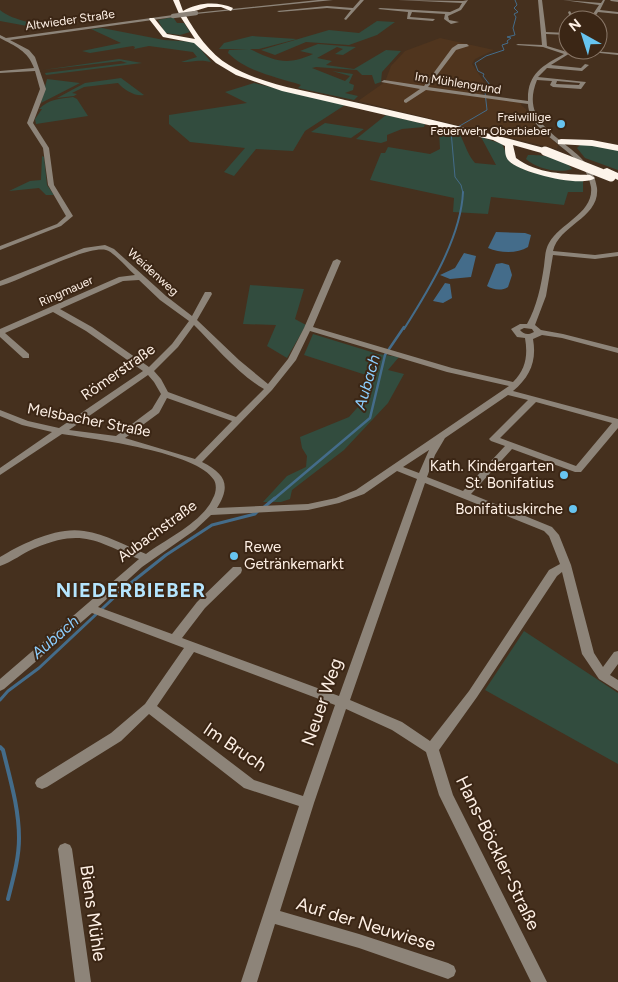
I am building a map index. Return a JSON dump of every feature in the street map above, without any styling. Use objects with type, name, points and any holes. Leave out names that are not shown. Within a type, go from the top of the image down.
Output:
[{"type":"highway","points":[[179,1],[200,7]]},
{"type":"highway","points":[[179,1],[212,51],[232,67],[267,81],[321,96]]},
{"type":"highway","points":[[179,1],[178,7],[204,47],[215,60],[236,72],[262,82],[547,150],[614,175]]},
{"type":"highway","points":[[186,12],[200,7],[221,6],[231,9]]},
{"type":"highway","points":[[152,19],[162,34],[170,38],[196,41],[204,47]]},
{"type":"highway","points":[[162,34],[179,36],[188,34],[193,30]]},
{"type":"highway","points":[[489,135],[508,145],[510,155],[514,161],[527,168],[590,178]]},
{"type":"highway","points":[[561,142],[592,143]]},
{"type":"highway","points":[[561,142],[592,143],[618,148]]},
{"type":"highway","points":[[570,150],[577,143]]},
{"type":"highway","points":[[510,155],[522,151],[547,150]]},
{"type":"highway","points":[[567,175],[581,171],[585,166]]},
{"type":"street","points":[[231,9],[331,0]]},
{"type":"street","points":[[346,19],[362,0]]},
{"type":"street","points":[[380,10],[404,0],[465,1]]},
{"type":"street","points":[[540,0],[545,46]]},
{"type":"street","points":[[566,0],[603,2]]},
{"type":"street","points":[[612,0],[618,1]]},
{"type":"street","points":[[448,21],[445,17],[460,9],[465,1]]},
{"type":"street","points":[[396,10],[400,3]]},
{"type":"street","points":[[283,7],[280,11],[306,11],[318,4]]},
{"type":"street","points":[[313,7],[356,8]]},
{"type":"street","points":[[320,15],[326,7]]},
{"type":"street","points":[[386,7],[396,10],[450,13]]},
{"type":"street","points":[[381,17],[386,7]]},
{"type":"street","name":"Altwieder Straße","points":[[6,39],[231,9]]},
{"type":"street","points":[[410,11],[408,18],[433,20]]},
{"type":"street","points":[[544,33],[558,34]]},
{"type":"street","points":[[0,36],[30,53],[37,69],[43,89],[30,123],[46,148],[52,185],[70,216],[59,225],[0,248]]},
{"type":"street","points":[[518,45],[545,46],[547,49],[558,52]]},
{"type":"street","points":[[406,101],[424,88],[454,49],[458,47]]},
{"type":"street","points":[[530,326],[537,314],[542,299],[553,240],[589,208],[594,189],[585,166],[570,150],[536,122],[531,115],[529,103],[535,78],[546,66],[558,59]]},
{"type":"street","points":[[546,66],[583,72],[587,65]]},
{"type":"street","points":[[0,72],[37,69]]},
{"type":"street","points":[[535,78],[582,82],[581,87],[553,85],[556,80]]},
{"type":"street","name":"Im Mühlengrund","points":[[384,82],[529,103]]},
{"type":"street","name":"Weidenweg","points":[[0,284],[96,246],[105,247],[112,250],[163,298],[194,321],[236,362],[260,383],[269,388]]},
{"type":"street","points":[[550,253],[595,257],[618,254]]},
{"type":"street","points":[[196,463],[269,388],[292,360],[337,261]]},
{"type":"street","name":"Ringmauer","points":[[1,330],[122,279],[142,277]]},
{"type":"street","name":"Römerstraße","points":[[0,472],[149,371],[168,356],[194,321],[208,294]]},
{"type":"street","points":[[54,309],[89,329],[149,371],[158,381],[165,394],[237,420]]},
{"type":"street","points":[[539,332],[529,337],[520,335],[516,329],[530,326],[539,332],[564,336],[618,351]]},
{"type":"street","points":[[308,328],[450,370],[516,385]]},
{"type":"street","points":[[1,330],[26,356]]},
{"type":"street","name":"Aubachstraße","points":[[0,686],[97,611],[125,575],[209,512],[308,507],[339,500],[360,492],[516,385],[526,373],[531,361],[532,351],[529,337]]},
{"type":"street","points":[[507,392],[534,399],[618,422],[578,470],[494,439],[534,399]]},
{"type":"street","points":[[118,439],[156,411],[165,394]]},
{"type":"street","name":"Melsbacher Straße","points":[[0,413],[30,425],[58,431],[118,439],[196,463],[217,477],[221,486],[219,495],[209,512]]},
{"type":"street","name":"Neuer Weg","points":[[249,982],[272,916],[307,803],[421,478],[430,456],[441,438]]},
{"type":"street","points":[[465,496],[511,446]]},
{"type":"street","points":[[395,467],[548,529],[554,535],[566,566],[588,654],[603,676],[618,686]]},
{"type":"street","points":[[0,562],[21,550],[44,541],[66,535],[83,534],[146,558]]},
{"type":"street","points":[[97,611],[342,702],[396,726],[432,749],[473,694],[553,572],[566,566]]},
{"type":"street","points":[[174,639],[201,605],[237,570]]},
{"type":"street","points":[[42,783],[116,737],[149,707],[192,646]]},
{"type":"street","points":[[603,676],[618,655]]},
{"type":"street","name":"Im Bruch","points":[[149,707],[249,784],[307,803]]},
{"type":"street","name":"Hans-Böckler-Straße","points":[[432,749],[446,795],[539,982]]},
{"type":"street","name":"Biens Mühle","points":[[65,849],[83,982]]},
{"type":"street","name":"Auf der Neuwiese","points":[[272,916],[359,941],[448,971]]},
{"type":"shaded area","points":[[440,38],[494,50],[475,59],[472,64],[486,85],[480,95],[522,102],[521,105],[526,109],[527,115],[537,127],[558,145],[557,149],[358,101],[385,82],[391,66],[405,51]]},
{"type":"green space","points":[[0,10],[20,20],[62,27],[38,28],[0,21]]},
{"type":"green space","points":[[173,17],[177,23],[184,23],[190,32],[180,35],[165,33],[158,20]]},
{"type":"green space","points":[[377,21],[395,22],[377,35],[349,45],[306,42],[275,55],[261,50],[329,30],[359,33]]},
{"type":"green space","points":[[102,28],[164,40],[195,42],[211,62],[181,62],[197,57],[193,52],[149,46],[134,49],[135,47],[133,46],[139,45],[90,53],[82,51],[121,43],[91,29]]},
{"type":"green space","points":[[252,36],[297,39],[259,49],[250,49],[267,57],[288,61],[313,54],[300,51],[318,44],[356,47],[343,55],[335,54],[343,49],[337,47],[317,58],[332,61],[326,65],[354,69],[386,50],[401,51],[382,72],[381,82],[375,84],[372,75],[362,75],[357,70],[312,68],[345,81],[350,76],[332,71],[353,74],[349,83],[354,85],[353,90],[345,93],[358,96],[354,100],[298,88],[301,85],[253,69],[236,60],[228,53],[229,50],[248,49],[219,49],[224,43]]},
{"type":"green space","points":[[119,59],[142,63],[46,75],[45,73],[127,63],[121,61],[43,70]]},
{"type":"green space","points":[[121,78],[144,95],[130,92],[118,83],[84,87],[72,93],[77,94],[74,96],[57,98],[85,83]]},
{"type":"green space","points":[[47,79],[80,83],[41,103]]},
{"type":"green space","points":[[254,83],[345,105],[305,131],[293,151],[256,149],[234,176],[224,172],[245,148],[190,142],[169,124],[169,115],[247,103],[225,92]]},
{"type":"green space","points":[[73,97],[77,99],[88,116],[36,124],[35,119],[42,109],[39,109],[47,103]]},
{"type":"green space","points":[[386,115],[425,124],[424,127],[402,129],[387,135],[387,141],[381,143],[356,139]]},
{"type":"green space","points":[[325,123],[364,129],[351,138],[311,132]]},
{"type":"green space","points":[[439,131],[459,133],[475,163],[496,165],[481,137],[502,144],[511,163],[530,172],[583,180],[583,192],[568,192],[564,205],[491,197],[488,214],[453,212],[454,198],[370,180],[381,153],[385,153],[388,147],[430,154],[440,149]]},
{"type":"green space","points":[[589,144],[618,149],[618,170],[585,158],[577,148],[580,145]]},
{"type":"green space","points":[[528,155],[558,159],[572,169],[560,171],[541,167],[526,159]]},
{"type":"green space","points":[[42,156],[44,157],[47,185],[54,195],[46,195],[39,188],[9,191],[30,181],[41,180]]},
{"type":"green space","points":[[250,285],[304,289],[295,319],[306,325],[287,358],[267,346],[276,325],[243,324]]},
{"type":"green space","points":[[313,334],[378,354],[399,357],[388,370],[404,374],[388,403],[344,450],[292,490],[290,499],[281,502],[263,502],[287,476],[306,467],[307,456],[302,448],[300,437],[349,417],[365,399],[362,393],[366,375],[304,355]]},
{"type":"green space","points":[[524,631],[618,693],[618,764],[485,690]]},
{"type":"water","points":[[496,232],[531,235],[528,247],[519,251],[508,252],[488,248]]},
{"type":"water","points":[[464,253],[476,256],[471,277],[450,279],[440,275],[455,268]]},
{"type":"water","points":[[496,264],[509,265],[512,275],[508,287],[498,290],[487,286]]},
{"type":"water","points":[[445,283],[450,284],[452,298],[443,303],[433,301]]},
{"type":"waterway","name":"Aubach","points":[[463,193],[461,185],[455,177],[451,131],[487,110],[485,92],[493,91],[493,89],[483,76],[484,74],[478,71],[475,63],[486,56],[504,50],[502,45],[508,43],[507,41],[511,38],[507,37],[515,35],[513,28],[516,17],[514,14],[518,12],[514,8],[517,5],[515,0]]},
{"type":"waterway","name":"Aubach","points":[[404,329],[433,281],[450,246],[461,210],[463,193]]},
{"type":"waterway","name":"Aubach","points":[[274,499],[370,418],[385,355],[404,327]]},
{"type":"waterway","name":"Aubach","points":[[263,508],[275,498]]},
{"type":"waterway","name":"Aubach","points":[[0,700],[8,691],[39,668],[122,590],[166,555],[212,525],[255,514],[258,511]]},
{"type":"waterway","name":"Aubach","points":[[0,747],[3,750],[11,783],[19,827],[18,854],[8,899]]},
{"type":"place","name":"Freiwillige Feuerwehr Oberbieber","points":[[561,124]]},
{"type":"place","name":"Kath. Kindergarten St. Bonifatius","points":[[564,475]]},
{"type":"place","name":"Bonifatiuskirche","points":[[573,509]]},
{"type":"place","name":"Rewe Getränkemarkt","points":[[234,556]]},
{"type":"district","name":"NIEDERBIEBER","points":[[131,590]]}]
